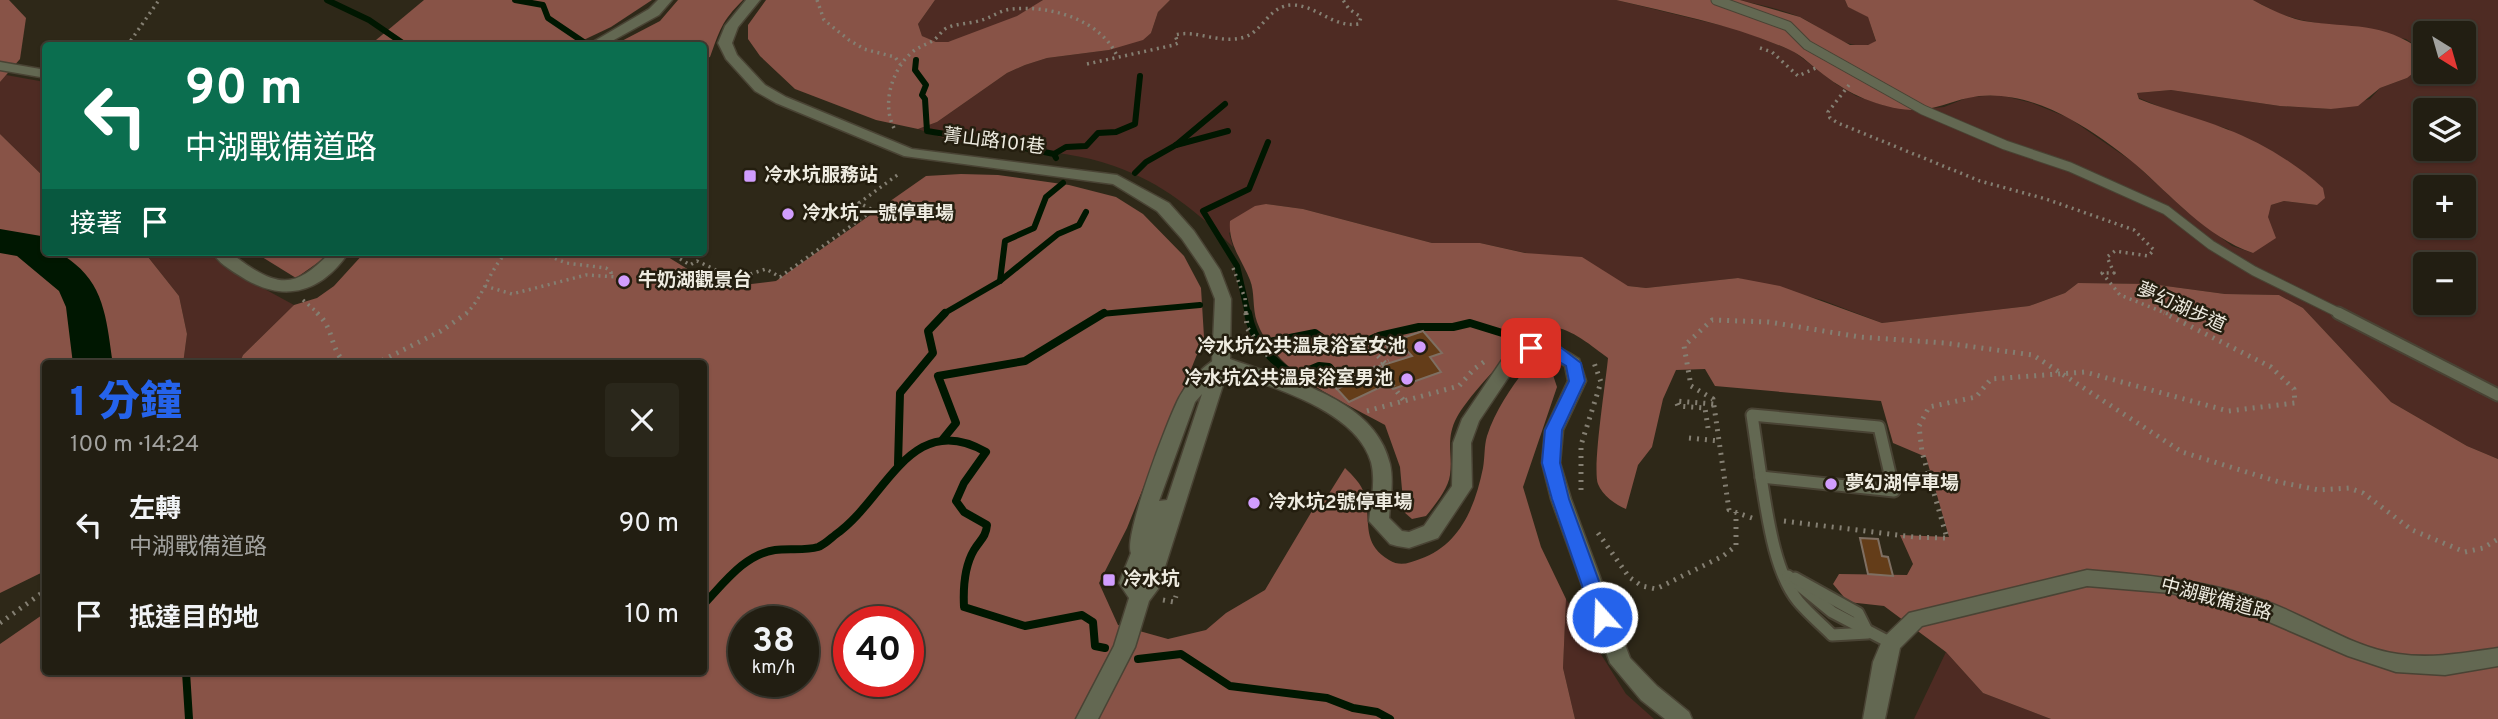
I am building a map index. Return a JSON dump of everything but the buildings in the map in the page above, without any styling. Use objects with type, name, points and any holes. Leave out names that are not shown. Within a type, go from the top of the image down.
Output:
[{"type":"street","points":[[599,42],[646,17],[665,0]]},
{"type":"street","name":"菁山路101巷","points":[[753,0],[732,26],[725,43],[732,56],[760,88],[781,100],[909,153],[1117,180],[1163,206],[1188,234],[1216,280],[1223,299],[1221,363]]},
{"type":"street","points":[[0,66],[42,73]]},
{"type":"street","points":[[223,256],[265,284],[286,287],[307,282],[336,256]]},
{"type":"street","points":[[1221,363],[1311,397],[1349,417],[1374,442],[1382,465],[1379,521],[1397,538],[1409,540],[1431,532],[1462,487],[1462,443],[1471,419],[1516,352],[1531,348],[1553,350],[1563,355],[1573,363],[1577,381],[1553,430],[1551,463],[1561,499],[1621,663],[1649,693],[1681,719]]},
{"type":"street","points":[[1140,596],[1129,583],[1143,519],[1187,399],[1221,363]]},
{"type":"street","points":[[1135,559],[1158,525],[1199,406],[1221,363]]},
{"type":"street","points":[[1087,719],[1124,647],[1140,596],[1148,589],[1221,363]]},
{"type":"street","points":[[1140,596],[1121,583],[1128,550],[1136,528],[1143,519]]},
{"type":"street","name":"中湖戰備道路","points":[[1891,643],[1916,619],[2087,578],[2171,585],[2258,607],[2355,650],[2396,663],[2445,666],[2498,657]]},
{"type":"street","points":[[1874,719],[1884,662],[1891,643]]},
{"type":"lane","points":[[1716,0],[1788,26],[1807,45],[1831,61],[1865,76],[1923,110],[2005,145],[2070,167],[2166,210],[2211,245],[2254,271],[2315,299],[2362,327],[2498,395]]},
{"type":"lane","points":[[1761,477],[1894,491],[1879,427],[1752,415],[1761,477],[1768,520],[1783,572],[1796,599],[1832,635],[1868,633]]},
{"type":"lane","points":[[1783,572],[1812,598],[1868,633],[1891,643]]},
{"type":"path","points":[[130,42],[159,0]]},
{"type":"path","points":[[817,0],[824,20],[849,40],[864,48],[895,57],[900,64]]},
{"type":"path","points":[[1087,64],[1178,43],[1175,35],[1182,33],[1238,39],[1255,30],[1274,10],[1290,5],[1320,12],[1340,25],[1350,27],[1359,24],[1361,17],[1349,9],[1343,0]]},
{"type":"path","points":[[896,131],[891,125],[888,99],[900,64],[916,49],[941,35],[943,30],[984,20],[1011,9],[1038,9],[1098,28],[1116,48],[1118,58]]},
{"type":"path","points":[[1760,48],[1772,52],[1798,76],[1831,61]]},
{"type":"path","name":"夢幻湖步道","points":[[1784,521],[1914,537],[1947,538],[1922,452],[1919,426],[1929,407],[1976,397],[1992,379],[2085,372],[2228,411],[2295,403],[2294,389],[2271,367],[2153,307],[2120,295],[2102,273],[2114,273],[2107,257],[2115,251],[2148,256],[2154,250],[2134,230],[1980,181],[1830,118],[1828,112],[1850,83],[1865,76]]},
{"type":"path","points":[[675,256],[690,265],[697,261],[735,279],[766,270],[780,277],[873,210],[859,203],[900,173]]},
{"type":"path","points":[[383,360],[457,321],[473,307],[495,265],[503,256]]},
{"type":"path","points":[[550,256],[566,263],[606,268],[611,272],[611,277]]},
{"type":"path","points":[[1231,265],[1245,298],[1247,328],[1259,348],[1276,365]]},
{"type":"path","points":[[485,286],[512,294],[586,275],[618,277]]},
{"type":"path","points":[[286,287],[328,323],[336,355],[342,360]]},
{"type":"path","points":[[1755,519],[1729,510],[1713,399],[1691,386],[1684,346],[1712,320],[1769,322],[1860,337],[1945,343],[2033,355],[2182,452],[2306,488],[2349,488],[2363,493],[2412,530],[2465,552],[2483,548],[2498,539]]},
{"type":"path","points":[[1339,386],[1387,362],[1377,355],[1380,350],[1398,343]]},
{"type":"path","points":[[1357,406],[1366,411],[1459,386],[1474,369],[1494,354]]},
{"type":"path","points":[[1584,501],[1580,468],[1581,445],[1601,382],[1591,356]]},
{"type":"path","points":[[1378,366],[1404,401]]},
{"type":"path","points":[[1328,377],[1342,371],[1350,380]]},
{"type":"path","points":[[1708,428],[1705,408],[1678,406],[1676,401],[1714,404]]},
{"type":"path","points":[[1689,438],[1719,441]]},
{"type":"path","points":[[1595,529],[1629,576],[1642,586],[1656,589],[1711,562],[1736,546],[1737,512]]},
{"type":"path","points":[[0,623],[42,593]]},
{"type":"shaded area","points":[[0,0],[9,0],[26,18],[20,59],[0,82]]},
{"type":"shaded area","points":[[424,0],[652,0],[611,27],[579,42],[374,42]]},
{"type":"shaded area","points":[[678,0],[743,0],[730,14],[710,57],[707,58],[707,42],[620,42],[660,21]]},
{"type":"shaded area","points":[[766,0],[935,0],[918,24],[922,36],[936,42],[948,42],[1017,16],[1043,0],[1170,0],[1158,12],[1151,33],[1143,40],[1109,50],[1047,58],[1025,65],[1007,73],[937,122],[918,129],[876,120],[795,89],[760,56],[748,39],[748,25]]},
{"type":"shaded area","points":[[935,0],[1043,0],[997,26],[972,36],[941,43],[922,36],[918,24]]},
{"type":"shaded area","points":[[1170,0],[1616,0],[1740,30],[1793,51],[1856,96],[1883,105],[1912,110],[1944,107],[1969,97],[2000,95],[2032,103],[2069,118],[2133,162],[2185,210],[2232,246],[2253,253],[2271,205],[2284,201],[2317,205],[2228,129],[2177,114],[2139,98],[2137,93],[2171,90],[2280,106],[2331,109],[2370,99],[2380,88],[2407,78],[2413,69],[2413,84],[2476,84],[2476,21],[2413,21],[2413,44],[2406,39],[2301,20],[2280,14],[2253,0],[2498,0],[2498,459],[2467,446],[2391,402],[2303,308],[2279,295],[2225,294],[2151,284],[2078,283],[2065,293],[2029,306],[1882,323],[1822,300],[1738,278],[1646,288],[1628,286],[1601,269],[1480,243],[1432,243],[1303,209],[1266,204],[1229,233],[1233,247],[1178,199],[1148,180],[1114,166],[1059,153],[958,142],[918,129],[937,122],[1007,73],[1025,65],[1047,58],[1109,50],[1151,33],[1158,12]]},
{"type":"shaded area","points":[[1616,0],[1740,0],[1800,17],[1850,45],[1868,45],[1876,41],[1868,17],[1848,7],[1845,0],[2253,0],[2304,21],[2380,30],[2394,35],[2413,45],[2413,73],[2380,88],[2358,106],[2331,109],[2280,106],[2171,90],[2137,93],[2139,99],[2252,140],[2301,170],[2323,188],[2325,198],[2317,205],[2284,201],[2271,205],[2268,217],[2276,238],[2253,253],[2220,237],[2205,226],[2104,140],[2046,107],[2020,99],[1994,96],[1968,98],[1919,110],[1887,106],[1844,88],[1790,50],[1704,21]]},
{"type":"shaded area","points":[[1740,0],[1845,0],[1848,7],[1868,16],[1876,42],[1866,45],[1846,43],[1800,17]]},
{"type":"shaded area","points":[[6,75],[42,81],[42,175],[0,134],[0,82]]},
{"type":"shaded area","points":[[0,134],[42,175],[42,256],[147,256],[179,296],[187,334],[184,360],[42,360],[42,572],[0,593]]},
{"type":"shaded area","points":[[998,175],[1069,185],[1116,197],[1143,214],[1184,256],[1201,288],[1204,337],[1127,528],[1099,583],[1118,625],[1168,639],[1206,630],[1226,613],[1265,590],[1315,506],[1325,500],[1345,468],[1363,490],[1370,538],[1380,553],[1401,564],[1434,553],[1455,534],[1470,510],[1483,468],[1487,436],[1500,406],[1530,363],[1540,361],[1552,372],[1557,387],[1523,487],[1541,547],[1566,599],[1563,668],[1575,719],[0,719],[0,644],[42,615],[42,675],[707,675],[707,360],[241,360],[294,305],[317,298],[334,286],[361,256],[666,256],[718,288],[776,281],[926,176]]},
{"type":"shaded area","points":[[1266,204],[1303,209],[1432,243],[1480,243],[1525,253],[1582,257],[1628,286],[1646,288],[1738,278],[1780,286],[1882,323],[2029,306],[2065,293],[2078,283],[2151,284],[2225,294],[2279,295],[2303,308],[2391,402],[2467,446],[2498,459],[2498,719],[2051,719],[1983,693],[1946,652],[1884,606],[1848,602],[1833,584],[1839,574],[1907,575],[1913,564],[1900,535],[1949,537],[1926,457],[1893,443],[1881,401],[1715,386],[1705,369],[1676,370],[1663,399],[1652,447],[1638,465],[1626,509],[1614,502],[1598,484],[1598,443],[1608,358],[1582,339],[1559,328],[1542,330],[1529,338],[1500,364],[1473,394],[1457,417],[1451,432],[1451,467],[1447,486],[1426,516],[1412,519],[1404,512],[1400,467],[1385,425],[1311,384],[1294,371],[1266,341],[1257,322],[1252,285],[1233,245],[1230,221],[1255,206]]},
{"type":"shaded area","points":[[147,256],[214,256],[224,267],[294,305],[241,360],[184,360],[187,334],[179,296]]},
{"type":"shaded area","points":[[260,256],[327,256],[296,278]]},
{"type":"shaded area","points":[[1566,599],[1626,694],[1654,719],[1575,719],[1563,668]]},
{"type":"shaded area","points":[[1946,652],[1983,693],[2051,719],[1914,719]]},
{"type":"waterway","points":[[327,0],[369,20],[401,42]]},
{"type":"waterway","points":[[515,0],[543,5],[548,18],[584,42]]},
{"type":"waterway","points":[[916,60],[915,70],[926,85],[922,95],[925,99],[927,131],[975,139],[1005,140],[1025,148],[1054,154]]},
{"type":"waterway","points":[[1054,154],[1066,147],[1086,146],[1098,133],[1116,132],[1135,124],[1140,76]]},
{"type":"waterway","points":[[1176,145],[1225,104]]},
{"type":"waterway","points":[[1176,145],[1228,131]]},
{"type":"waterway","points":[[1248,314],[1237,266],[1203,211],[1249,189],[1268,142]]},
{"type":"waterway","points":[[1135,173],[1146,162],[1176,145]]},
{"type":"waterway","points":[[1054,154],[1056,158]]},
{"type":"waterway","points":[[1000,281],[1005,241],[1034,228],[1046,197],[1063,183]]},
{"type":"waterway","points":[[1000,281],[1058,234],[1079,225],[1086,212]]},
{"type":"waterway","points":[[0,241],[28,245],[75,284],[85,307],[92,360]]},
{"type":"waterway","points":[[943,314],[1000,281]]},
{"type":"waterway","points":[[1103,314],[1200,305]]},
{"type":"waterway","points":[[898,464],[900,393],[933,353],[928,331],[945,313]]},
{"type":"waterway","points":[[1248,313],[1260,344]]},
{"type":"waterway","points":[[943,439],[956,423],[938,376],[1025,361],[1103,314]]},
{"type":"waterway","points":[[1260,344],[1315,333],[1341,352],[1379,336],[1419,327],[1453,327],[1470,323],[1512,336]]},
{"type":"waterway","points":[[1260,344],[1270,357],[1295,376],[1319,366],[1329,367],[1351,392]]},
{"type":"waterway","points":[[707,601],[754,557],[775,550],[813,548],[825,543],[853,520],[901,464],[918,450],[938,441],[960,441],[986,452],[964,483],[956,501],[964,512],[987,525],[966,570],[964,607],[1025,626],[1082,615],[1093,622],[1095,646],[1105,648]]},
{"type":"waterway","points":[[1138,659],[1181,654],[1230,686],[1327,698],[1353,708],[1377,712],[1390,719]]},
{"type":"waterway","points":[[186,675],[189,719]]},
{"type":"place","name":"冷水坑服務站","points":[[750,176]]},
{"type":"place","name":"冷水坑一號停車場","points":[[788,214]]},
{"type":"place","name":"牛奶湖觀景台","points":[[624,281]]},
{"type":"place","name":"冷水坑公共溫泉浴室女池","points":[[1420,347]]},
{"type":"place","name":"冷水坑公共溫泉浴室男池","points":[[1407,379]]},
{"type":"place","name":"夢幻湖停車場","points":[[1831,484]]},
{"type":"place","name":"冷水坑2號停車場","points":[[1254,503]]},
{"type":"place","name":"冷水坑","points":[[1109,580]]},
{"type":"route","points":[[1531,348],[1553,350],[1573,363],[1577,381],[1553,430],[1551,463],[1602,617]]}]
